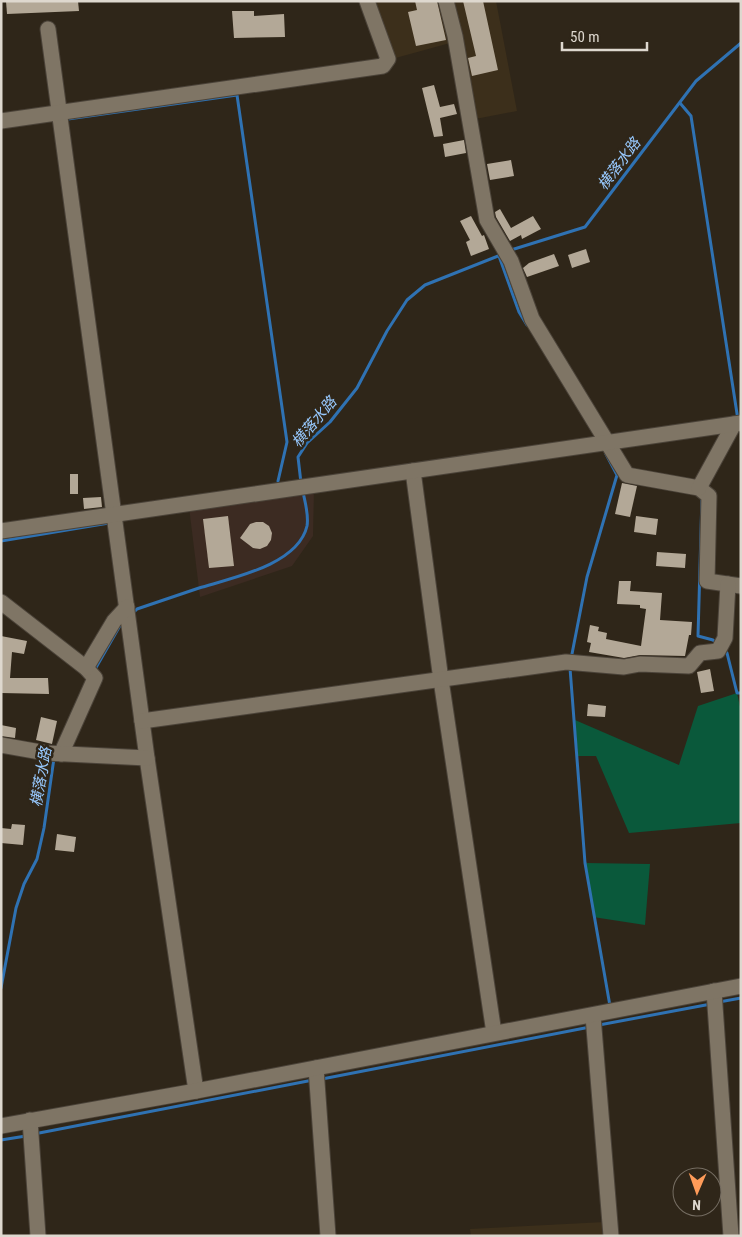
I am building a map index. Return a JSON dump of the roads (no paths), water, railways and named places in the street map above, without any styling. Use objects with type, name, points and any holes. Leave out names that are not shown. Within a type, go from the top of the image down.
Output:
[{"type":"street","points":[[1,121],[383,66],[388,59],[367,1]]},
{"type":"street","points":[[142,721],[571,662],[624,667],[640,664],[689,666],[700,653],[722,645],[734,585],[707,581],[709,496],[699,488],[628,475],[600,442],[532,319],[511,261],[487,220],[455,36],[446,1]]},
{"type":"street","points":[[48,29],[142,721],[196,1091]]},
{"type":"street","points":[[1,531],[600,442],[738,424]]},
{"type":"street","points":[[699,488],[738,424]]},
{"type":"street","points":[[413,471],[441,680],[494,1033]]},
{"type":"street","points":[[1,602],[90,673]]},
{"type":"street","points":[[53,754],[114,621],[127,607]]},
{"type":"street","points":[[1,745],[53,754],[148,758]]},
{"type":"street","points":[[1,1126],[593,1016],[741,986]]},
{"type":"street","points":[[714,991],[731,1236]]},
{"type":"street","points":[[593,1016],[611,1236]]},
{"type":"street","points":[[316,1068],[328,1236]]},
{"type":"street","points":[[30,1120],[38,1236]]},
{"type":"waterway","name":"横落水路","points":[[511,250],[585,227],[696,81],[741,43]]},
{"type":"waterway","points":[[68,119],[237,95],[287,442],[278,481]]},
{"type":"waterway","points":[[680,103],[691,116],[738,420]]},
{"type":"waterway","name":"横落水路","points":[[301,483],[298,457],[307,443],[330,422],[357,388],[387,331],[407,300],[425,285],[503,254]]},
{"type":"waterway","points":[[499,256],[519,312],[527,325]]},
{"type":"waterway","points":[[571,659],[587,577],[617,475],[606,454]]},
{"type":"waterway","name":"横落水路","points":[[133,613],[137,609],[262,568],[291,551],[301,539],[307,526],[307,513],[303,492]]},
{"type":"waterway","points":[[702,496],[698,636],[713,640],[717,644]]},
{"type":"waterway","points":[[1,541],[109,523],[109,526]]},
{"type":"waterway","name":"横落水路","points":[[94,671],[122,622]]},
{"type":"waterway","points":[[724,650],[727,653],[737,693],[741,693]]},
{"type":"waterway","points":[[570,668],[585,863],[610,1006]]},
{"type":"waterway","name":"横落水路","points":[[1,988],[16,908],[24,884],[37,859],[44,828],[54,758]]},
{"type":"waterway","points":[[719,1002],[741,998]]},
{"type":"waterway","points":[[599,1025],[711,1004]]},
{"type":"waterway","points":[[322,1079],[590,1027]]},
{"type":"waterway","points":[[34,1134],[313,1080]]},
{"type":"waterway","points":[[1,1140],[26,1136]]}]
